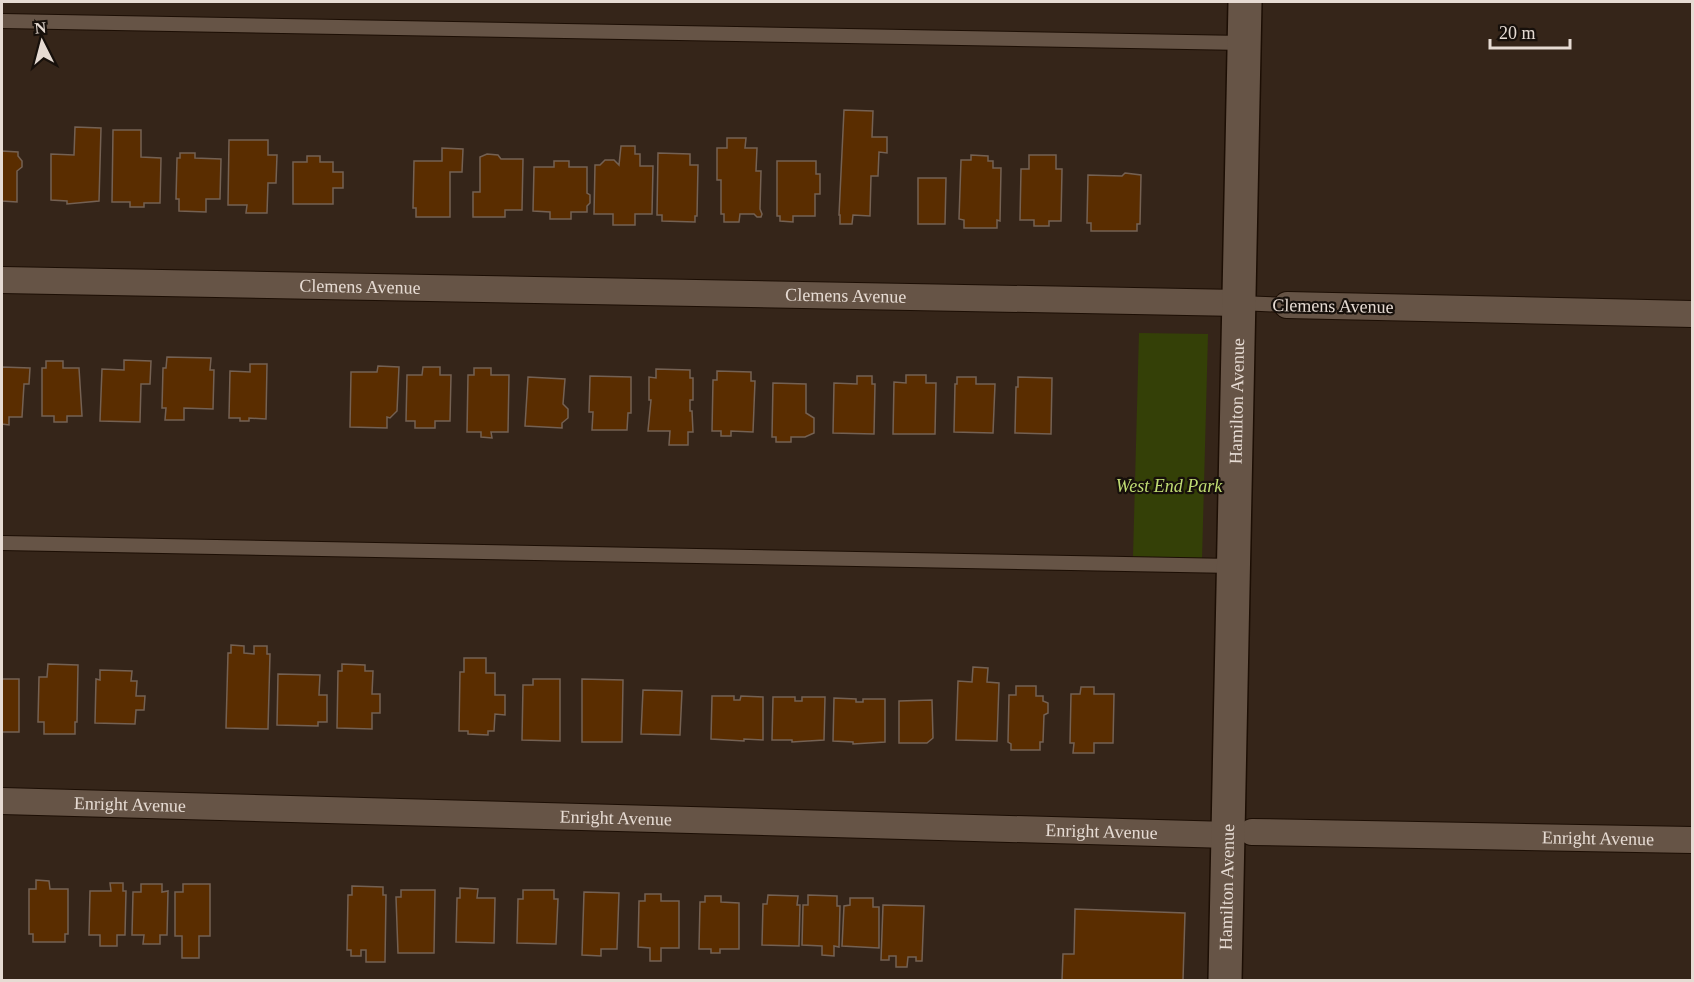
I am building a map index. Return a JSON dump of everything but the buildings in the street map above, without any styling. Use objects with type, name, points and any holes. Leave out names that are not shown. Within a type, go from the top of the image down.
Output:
[{"type":"street","name":"Hamilton Avenue","points":[[1225,981],[1240,834],[1234,566],[1245,2]]},
{"type":"street","name":"Clemens Avenue","points":[[2,280],[1239,303]]},
{"type":"street","name":"Clemens Avenue","points":[[1287,305],[1692,314]]},
{"type":"street","name":"Enright Avenue","points":[[2,801],[1240,834],[1692,840]]},
{"type":"lane","points":[[2,21],[1244,43]]},
{"type":"lane","name":"Clemens Avenue","points":[[1239,303],[1287,305]]},
{"type":"lane","points":[[2,543],[1234,566]]},
{"type":"green space","name":"West End Park","points":[[1139,333],[1208,334],[1202,559],[1133,557]]}]
